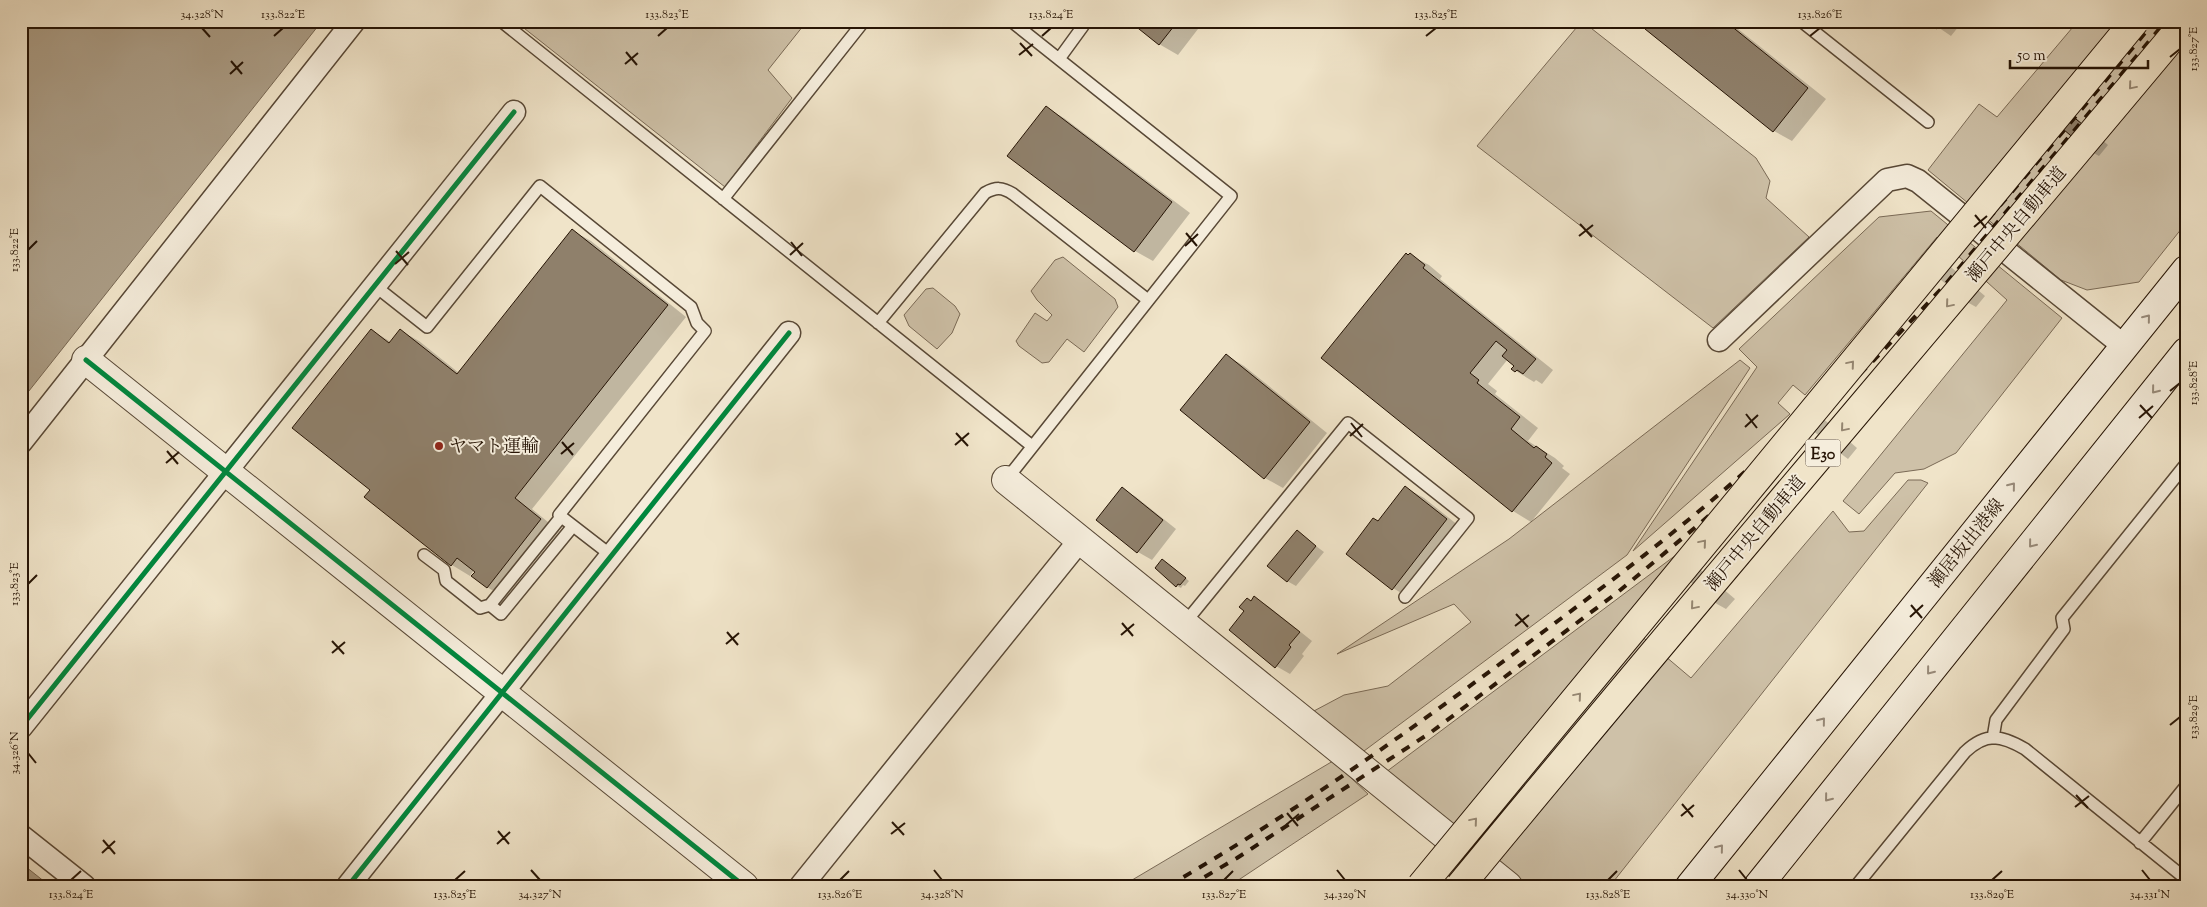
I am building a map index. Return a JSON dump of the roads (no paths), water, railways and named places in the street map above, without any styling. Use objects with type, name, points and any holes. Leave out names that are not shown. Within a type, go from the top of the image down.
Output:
[{"type":"highway","name":"瀬戸中央自動車道","points":[[1421,886],[2135,21]]},
{"type":"highway","name":"瀬戸中央自動車道","points":[[1460,886],[1588,731],[2186,21]]},
{"type":"street","points":[[21,442],[354,21]]},
{"type":"street","points":[[21,727],[514,112]]},
{"type":"street","points":[[1719,340],[1887,180],[1906,176],[1918,181],[2124,346]]},
{"type":"street","name":"瀬居坂出港線","points":[[1690,886],[2186,270]]},
{"type":"street","points":[[348,886],[789,333]]},
{"type":"street","points":[[1758,886],[2186,352]]},
{"type":"street","points":[[86,360],[744,886]]},
{"type":"street","points":[[1006,480],[1508,886]]},
{"type":"street","points":[[801,886],[1080,540]]},
{"type":"street","points":[[21,836],[84,886]]},
{"type":"lane","points":[[501,21],[1032,446]]},
{"type":"lane","points":[[723,199],[864,21]]},
{"type":"lane","points":[[1006,480],[1230,196],[1011,21]]},
{"type":"lane","points":[[1801,21],[1928,122]]},
{"type":"lane","points":[[1059,59],[1083,26]]},
{"type":"lane","points":[[375,286],[428,327],[540,186],[691,307],[697,324],[705,331],[565,507],[559,515],[561,517],[490,605],[480,608],[446,581],[444,570],[424,555]]},
{"type":"lane","points":[[878,323],[984,193],[993,188],[1004,188],[1013,194],[1148,300]]},
{"type":"lane","points":[[1184,624],[1348,423],[1468,518],[1405,597]]},
{"type":"lane","points":[[1993,738],[1996,720],[2064,629],[2062,618],[2186,464]]},
{"type":"lane","points":[[561,517],[612,556]]},
{"type":"lane","points":[[490,605],[501,614],[573,526]]},
{"type":"lane","points":[[1856,886],[1965,752],[1978,740],[1993,738],[2013,742],[2025,749],[2186,879]]},
{"type":"lane","points":[[2140,843],[2186,786]]},
{"type":"railway","points":[[1168,886],[1304,802],[1435,711],[1616,577],[1739,477],[1821,400],[1921,295],[2063,132],[2155,21]]},
{"type":"railway","points":[[1189,886],[1237,858],[1430,733],[1618,592],[1778,455],[1875,359],[1944,286],[2166,21]]},
{"type":"place","name":"ヤマト運輸","points":[[439,446]]}]
